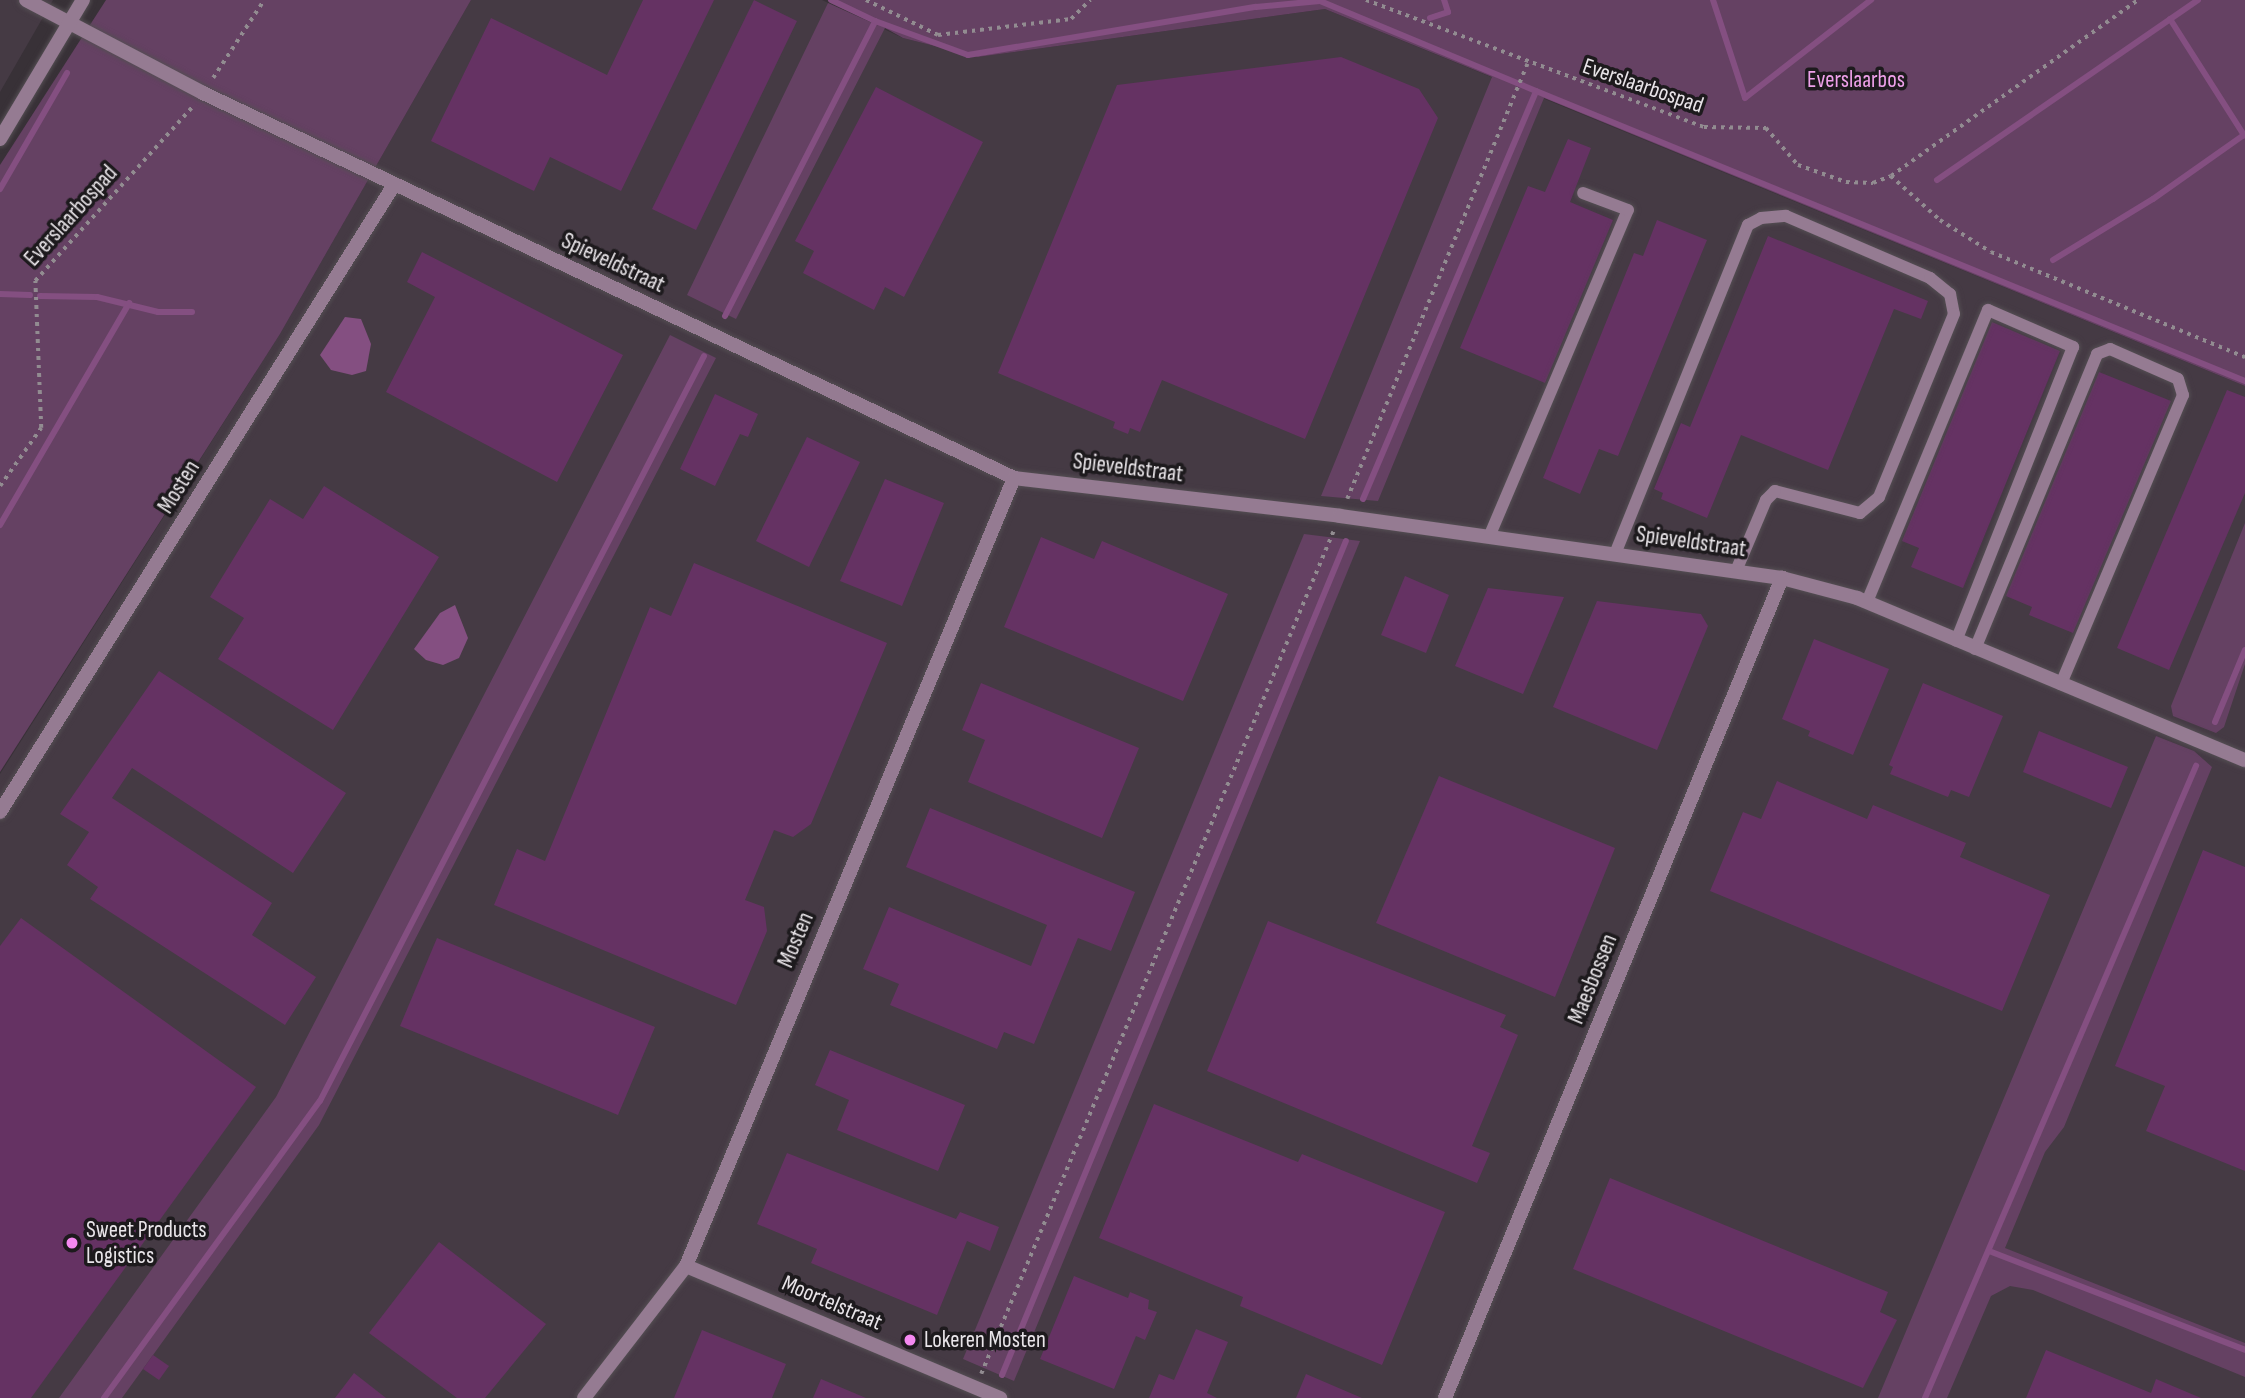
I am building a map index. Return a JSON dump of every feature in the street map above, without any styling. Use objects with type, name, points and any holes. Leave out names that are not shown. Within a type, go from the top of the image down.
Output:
[{"type":"street","name":"Spieveldstraat","points":[[26,0],[204,93],[394,185],[1014,478],[1340,516],[1782,578],[1867,602],[2245,760]]},
{"type":"street","points":[[0,139],[83,0]]},
{"type":"street","name":"Mosten","points":[[0,812],[394,185]]},
{"type":"street","name":"Mosten","points":[[584,1398],[686,1266],[1014,478]]},
{"type":"street","name":"Maesbossen","points":[[1445,1398],[1782,578]]},
{"type":"street","name":"Moortelstraat","points":[[686,1266],[1000,1398]]},
{"type":"lane","points":[[1489,537],[1628,210],[1583,193]]},
{"type":"lane","points":[[1615,554],[1748,225],[1761,218],[1786,216],[1930,278],[1950,294],[1954,314],[1879,497],[1860,513],[1775,491],[1766,500],[1736,571]]},
{"type":"lane","points":[[1867,602],[1988,310],[2000,315],[2073,347],[1956,641]]},
{"type":"lane","points":[[1975,649],[2097,354],[2110,349],[2178,379],[2183,394],[2061,684]]},
{"type":"path","name":"Everslaarbospad","points":[[0,486],[41,428],[35,281],[204,93],[264,0]]},
{"type":"path","points":[[866,0],[938,35],[1071,19],[1090,0]]},
{"type":"path","name":"Everslaarbospad","points":[[1366,0],[1527,64],[1704,127],[1766,128],[1798,165],[1820,176],[1873,183],[1891,176],[2138,0]]},
{"type":"path","points":[[976,1388],[1527,64]]},
{"type":"path","points":[[1891,176],[1940,220],[1991,252],[2245,357]]},
{"type":"shaded area","points":[[0,0],[53,0],[0,92]]},
{"type":"shaded area","points":[[471,0],[822,0],[903,38],[978,57],[1325,9],[2245,386],[2245,1398],[0,1398],[0,774],[280,334]]},
{"type":"shaded area","points":[[345,317],[361,319],[371,344],[366,371],[352,375],[331,370],[320,355]]},
{"type":"shaded area","points":[[455,605],[468,638],[459,658],[443,665],[426,660],[414,649],[440,613]]},
{"type":"green space","points":[[106,0],[471,0],[280,334],[0,772],[0,165]]},
{"type":"green space","name":"Everslaarbos","points":[[830,0],[2245,0],[2245,386],[1544,98],[1378,501],[1321,496],[1492,77],[1325,9],[978,57],[903,38],[885,28],[736,319],[687,295],[828,3],[879,26]]},
{"type":"green space","points":[[670,335],[716,358],[319,1125],[122,1398],[59,1398],[276,1097]]},
{"type":"green space","points":[[2245,523],[2245,664],[2224,727],[2216,733],[2173,716],[2171,706]]},
{"type":"green space","points":[[1304,534],[1360,541],[1014,1381],[963,1359]]},
{"type":"green space","points":[[2156,736],[2194,751],[2212,767],[2064,1127],[2045,1152],[2005,1248],[2245,1343],[2245,1377],[2033,1290],[2010,1286],[1991,1296],[1947,1398],[1878,1398]]},
{"type":"building","points":[[643,0],[714,0],[621,191],[550,157],[534,191],[431,141],[491,18],[607,75]]},
{"type":"building","points":[[754,0],[797,21],[696,230],[652,209]]},
{"type":"building","points":[[1341,57],[1419,89],[1438,118],[1305,439],[1162,380],[1140,432],[1130,428],[1128,434],[1113,428],[1115,422],[998,373],[1117,85]]},
{"type":"building","points":[[876,87],[983,142],[904,297],[885,287],[874,310],[803,273],[814,251],[795,241]]},
{"type":"building","points":[[1568,139],[1591,148],[1570,202],[1613,220],[1545,383],[1460,348],[1528,186],[1545,192]]},
{"type":"building","points":[[1657,220],[1707,240],[1618,456],[1599,449],[1580,494],[1543,478],[1634,253],[1643,256]]},
{"type":"building","points":[[1768,236],[1928,301],[1921,319],[1894,309],[1828,470],[1741,435],[1707,518],[1661,499],[1663,493],[1654,489],[1681,423],[1690,427]]},
{"type":"building","points":[[422,252],[623,355],[557,482],[386,392],[435,297],[407,282]]},
{"type":"building","points":[[1992,322],[2060,351],[1963,588],[1911,567],[1919,548],[1902,541]]},
{"type":"building","points":[[2099,372],[2171,401],[2073,633],[2029,615],[2032,607],[2006,596]]},
{"type":"building","points":[[2227,390],[2245,397],[2245,493],[2169,670],[2117,648]]},
{"type":"building","points":[[715,394],[758,414],[748,437],[740,434],[715,486],[680,469]]},
{"type":"building","points":[[807,437],[860,462],[809,567],[756,541]]},
{"type":"building","points":[[885,479],[944,503],[902,606],[840,581]]},
{"type":"building","points":[[324,486],[439,557],[333,730],[218,659],[244,618],[210,597],[270,499],[303,519]]},
{"type":"building","points":[[1041,537],[1094,559],[1102,541],[1228,594],[1183,701],[1004,627]]},
{"type":"building","points":[[694,563],[887,643],[811,824],[793,837],[774,830],[745,900],[764,907],[767,931],[736,1005],[494,905],[517,849],[545,861],[650,607],[671,616]]},
{"type":"building","points":[[1405,576],[1449,595],[1426,653],[1381,635]]},
{"type":"building","points":[[1488,588],[1564,597],[1523,694],[1455,666]]},
{"type":"building","points":[[1597,601],[1701,614],[1708,626],[1657,750],[1553,707]]},
{"type":"building","points":[[1814,639],[1889,669],[1853,755],[1808,736],[1810,731],[1782,719]]},
{"type":"building","points":[[159,671],[346,793],[293,873],[132,768],[112,798],[272,903],[252,935],[316,977],[285,1025],[90,899],[98,887],[67,865],[89,832],[60,814]]},
{"type":"building","points":[[981,683],[1139,748],[1102,838],[968,782],[985,740],[962,730]]},
{"type":"building","points":[[1923,683],[2003,716],[1969,797],[1951,790],[1948,797],[1890,774],[1893,767],[1889,765]]},
{"type":"building","points":[[2039,731],[2128,767],[2111,808],[2023,772]]},
{"type":"building","points":[[1439,776],[1615,848],[1555,997],[1376,923]]},
{"type":"building","points":[[1777,781],[1867,819],[1873,805],[1966,843],[1960,857],[2050,895],[2002,1011],[1710,891],[1743,812],[1761,819]]},
{"type":"building","points":[[930,808],[1135,892],[1111,951],[1078,938],[1034,1044],[1004,1032],[997,1049],[890,1005],[899,984],[863,969],[889,907],[1031,966],[1047,925],[906,867]]},
{"type":"building","points":[[2203,850],[2245,867],[2245,1171],[2146,1131],[2165,1086],[2115,1066]]},
{"type":"building","name":"Sweet Products Logistics","points":[[21,918],[256,1087],[31,1398],[0,1398],[0,946]]},
{"type":"building","points":[[1268,921],[1506,1015],[1500,1027],[1518,1035],[1472,1146],[1490,1153],[1477,1183],[1207,1071]]},
{"type":"building","points":[[437,938],[655,1027],[618,1115],[400,1026]]},
{"type":"building","points":[[830,1050],[965,1105],[938,1171],[837,1130],[849,1100],[815,1085]]},
{"type":"building","points":[[1154,1104],[1298,1162],[1302,1154],[1445,1212],[1382,1365],[1240,1306],[1243,1297],[1099,1238]]},
{"type":"building","points":[[787,1153],[956,1219],[960,1212],[999,1227],[990,1251],[967,1241],[937,1315],[811,1263],[817,1249],[757,1224]]},
{"type":"building","points":[[1610,1178],[1888,1292],[1880,1312],[1897,1320],[1863,1388],[1573,1269]]},
{"type":"building","points":[[439,1242],[546,1324],[485,1398],[457,1398],[369,1333]]},
{"type":"building","points":[[1074,1276],[1128,1298],[1130,1292],[1149,1300],[1148,1309],[1157,1312],[1145,1340],[1136,1336],[1114,1389],[1040,1359]]},
{"type":"building","points":[[1196,1329],[1228,1342],[1207,1393],[1217,1398],[1149,1398],[1159,1374],[1174,1380]]},
{"type":"building","points":[[702,1330],[786,1364],[772,1398],[674,1398]]},
{"type":"building","points":[[2046,1350],[2151,1393],[2156,1379],[2201,1398],[2026,1398]]},
{"type":"building","points":[[153,1355],[169,1366],[159,1380],[143,1369]]},
{"type":"building","points":[[354,1373],[386,1398],[335,1398]]},
{"type":"building","points":[[1306,1374],[1362,1398],[1296,1398]]},
{"type":"building","points":[[821,1379],[866,1398],[813,1398]]},
{"type":"waterway","points":[[831,0],[875,21]]},
{"type":"waterway","points":[[1430,18],[1448,12],[1444,0]]},
{"type":"waterway","points":[[1713,0],[1745,98],[1871,0]]},
{"type":"waterway","points":[[1937,180],[2198,0]]},
{"type":"waterway","points":[[725,316],[875,21],[968,55],[1256,7],[1320,1],[1536,91]]},
{"type":"waterway","points":[[2170,19],[2244,135]]},
{"type":"waterway","points":[[0,189],[67,73]]},
{"type":"waterway","points":[[1363,499],[1536,91],[2245,381]]},
{"type":"waterway","points":[[2053,260],[2153,199],[2245,134]]},
{"type":"waterway","points":[[0,294],[30,295]]},
{"type":"waterway","points":[[40,296],[97,297],[158,312],[192,312]]},
{"type":"waterway","points":[[0,525],[129,303]]},
{"type":"waterway","points":[[104,1398],[320,1101],[704,356]]},
{"type":"waterway","points":[[1002,1375],[1346,541]]},
{"type":"waterway","points":[[2215,722],[2245,650]]},
{"type":"waterway","points":[[1925,1398],[2196,766]]},
{"type":"waterway","points":[[1989,1251],[2245,1350]]},
{"type":"place","name":"Sweet Products Logistics","points":[[72,1243]]},
{"type":"place","name":"Lokeren Mosten","points":[[910,1340]]}]
